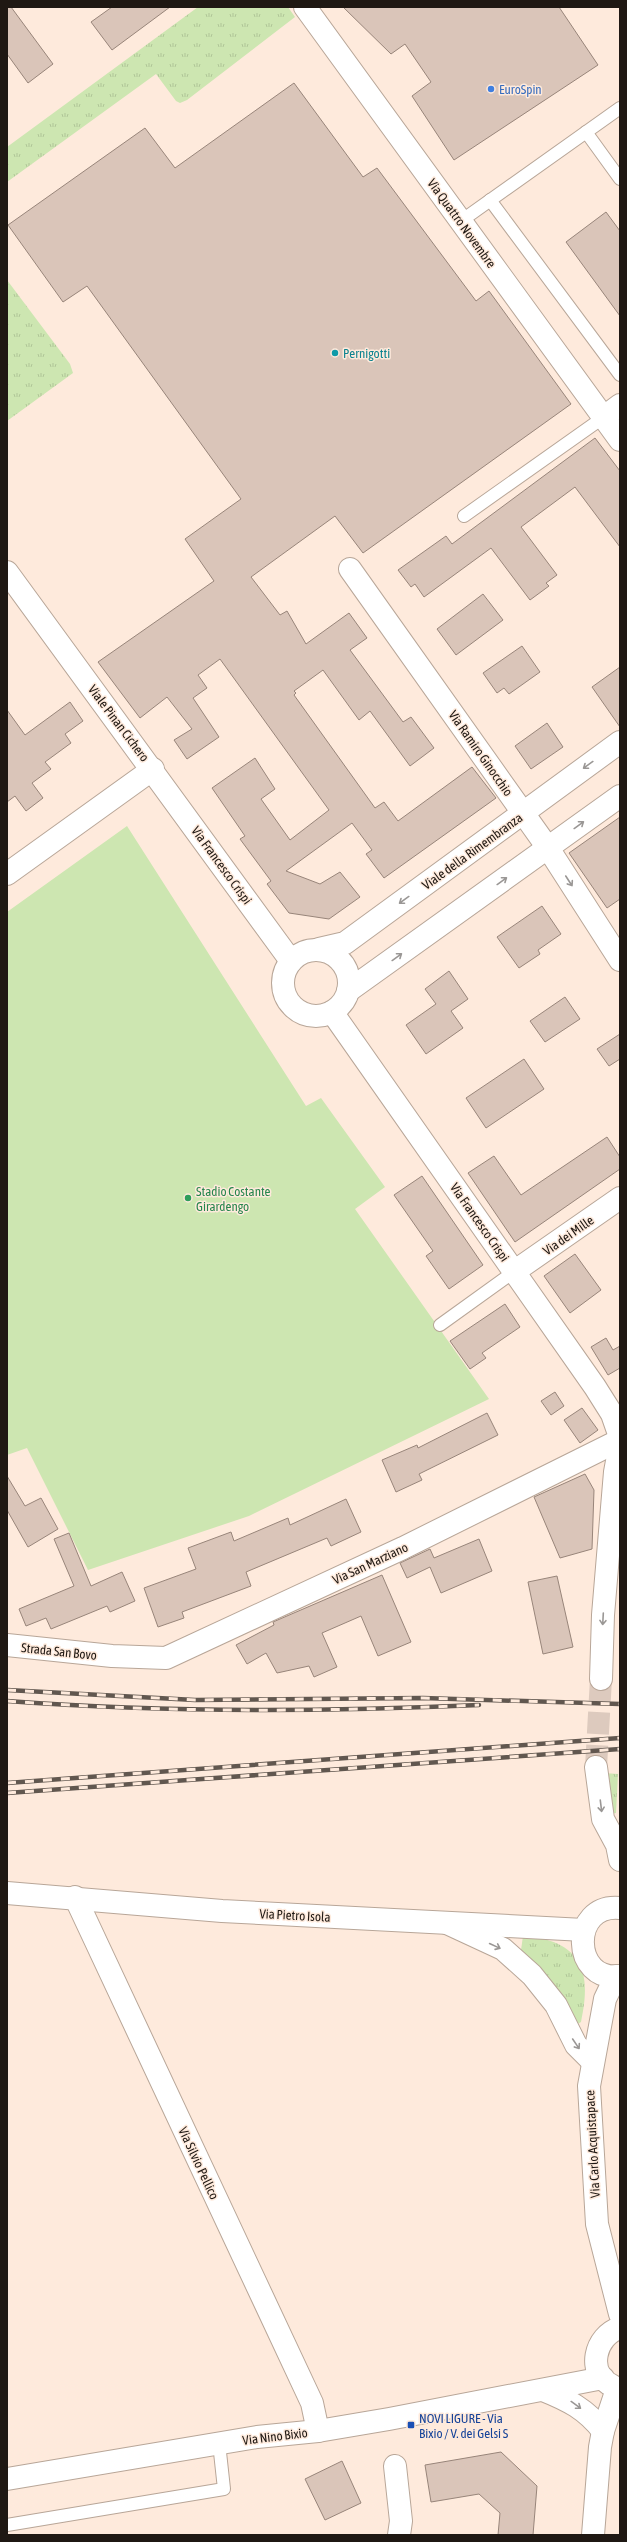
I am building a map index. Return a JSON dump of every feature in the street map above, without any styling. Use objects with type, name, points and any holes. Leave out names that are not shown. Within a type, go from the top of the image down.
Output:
[{"type":"street","name":"Via Quattro Novembre","points":[[305,7],[461,221],[612,411],[620,440]]},
{"type":"street","name":"Via Ramiro Ginocchio","points":[[350,569],[548,848],[620,960]]},
{"type":"street","name":"Viale Pinan Cichero","points":[[7,572],[153,769],[7,874]]},
{"type":"street","name":"Viale della Rimembranza","points":[[319,949],[345,943],[620,742]]},
{"type":"street","name":"Via Francesco Crispi","points":[[153,769],[291,961]]},
{"type":"street","points":[[348,991],[620,796]]},
{"type":"street","points":[[319,949],[328,952],[344,964],[350,982],[348,991],[340,1007],[323,1016],[312,1016],[294,1008],[287,999],[283,980],[291,961],[309,950],[319,949]]},
{"type":"street","name":"Via Francesco Crispi","points":[[332,1012],[595,1387],[612,1414],[620,1439]]},
{"type":"street","name":"Via dei Mille","points":[[515,1271],[620,1198]]},
{"type":"street","name":"Via San Marziano","points":[[112,1656],[166,1658],[188,1649],[410,1544],[620,1439]]},
{"type":"street","points":[[600,1679],[615,1472],[620,1445]]},
{"type":"street","points":[[607,1580],[620,1612]]},
{"type":"street","name":"Strada San Bovo","points":[[7,1645],[112,1656]]},
{"type":"street","points":[[596,1767],[602,1818],[619,1846]]},
{"type":"street","name":"Via Pietro Isola","points":[[7,1893],[75,1897],[222,1911],[584,1930]]},
{"type":"street","name":"Via Silvio Pellico","points":[[75,1897],[312,2403],[318,2431]]},
{"type":"street","points":[[618,1976],[603,1974],[592,1967],[585,1956],[582,1943],[584,1930],[591,1919],[601,1911],[620,1908]]},
{"type":"street","points":[[447,1923],[503,1949],[532,1975],[556,2005],[576,2045],[592,2061]]},
{"type":"street","name":"Via Carlo Acquistapace","points":[[618,1976],[605,1999],[592,2061],[589,2086],[589,2114],[597,2224],[620,2314]]},
{"type":"street","points":[[593,2535],[603,2431],[613,2385],[597,2368],[596,2357],[598,2346],[604,2336],[620,2328]]},
{"type":"street","name":"Via Nino Bixio","points":[[7,2479],[219,2443],[318,2431],[543,2390],[613,2385]]},
{"type":"street","points":[[543,2390],[572,2401],[592,2416],[603,2431]]},
{"type":"street","points":[[395,2466],[401,2521],[399,2535]]},
{"type":"lane","points":[[461,221],[620,108]]},
{"type":"lane","points":[[586,132],[620,179]]},
{"type":"lane","points":[[490,200],[620,376]]},
{"type":"lane","points":[[464,516],[612,411]]},
{"type":"lane","points":[[440,1325],[515,1271]]},
{"type":"lane","points":[[7,2525],[224,2489],[219,2443]]},
{"type":"green space","points":[[198,7],[288,7],[295,17],[187,100],[180,103],[176,101],[156,74],[7,182],[7,147]]},
{"type":"green space","points":[[7,280],[70,364],[73,373],[7,421]]},
{"type":"green space","name":"Stadio Costante Girardengo","points":[[127,826],[306,1106],[321,1098],[385,1187],[355,1209],[489,1399],[249,1516],[88,1570],[27,1448],[7,1455],[7,912]]},
{"type":"green space","points":[[604,1773],[618,1774],[616,1813],[610,1814]]},
{"type":"green space","points":[[523,1936],[542,1939],[558,1944],[570,1951],[578,1961],[583,1973],[585,1987],[581,2022],[576,2025],[553,1984],[521,1950]]},
{"type":"building","points":[[7,7],[11,7],[53,64],[28,83],[7,54]]},
{"type":"building","points":[[112,7],[170,7],[112,50],[91,22]]},
{"type":"building","name":"EuroSpin","points":[[343,7],[559,7],[598,65],[454,160],[412,96],[431,82],[405,44],[391,54]]},
{"type":"building","name":"Pernigotti","points":[[294,83],[363,177],[377,168],[476,301],[489,291],[571,404],[363,553],[335,516],[251,577],[280,615],[287,611],[306,644],[349,613],[367,638],[350,650],[403,722],[411,717],[434,748],[410,766],[370,711],[359,720],[323,670],[294,691],[296,693],[294,695],[375,808],[384,802],[398,821],[472,767],[496,798],[384,878],[366,854],[372,850],[352,823],[286,871],[320,884],[340,872],[360,897],[329,919],[289,913],[267,884],[271,881],[240,839],[245,836],[212,788],[255,758],[275,789],[261,799],[290,840],[329,810],[220,659],[198,675],[207,688],[193,698],[219,737],[187,759],[174,740],[192,729],[167,697],[140,718],[98,662],[214,581],[185,539],[241,499],[87,286],[63,302],[8,225],[145,128],[175,168]]},
{"type":"building","points":[[606,212],[620,231],[620,316],[566,242]]},
{"type":"building","points":[[595,438],[620,471],[620,547],[575,487],[521,527],[557,575],[546,583],[549,586],[530,600],[491,548],[424,597],[415,584],[411,587],[398,570],[446,536],[452,544]]},
{"type":"building","points":[[483,594],[503,620],[456,655],[437,629]]},
{"type":"building","points":[[522,646],[540,672],[509,694],[504,688],[497,693],[483,673]]},
{"type":"building","points":[[620,667],[620,727],[592,687]]},
{"type":"building","points":[[70,702],[83,721],[65,734],[71,743],[45,762],[51,769],[32,783],[43,798],[26,811],[15,796],[7,802],[7,710],[25,735]]},
{"type":"building","points":[[547,723],[563,747],[531,769],[515,746]]},
{"type":"building","points":[[620,817],[620,899],[607,908],[569,853]]},
{"type":"building","points":[[542,906],[561,934],[538,950],[540,954],[519,968],[497,937]]},
{"type":"building","points":[[449,971],[468,999],[451,1011],[463,1028],[426,1054],[406,1025],[436,1004],[425,989]]},
{"type":"building","points":[[565,997],[580,1019],[545,1042],[530,1021]]},
{"type":"building","points":[[620,1034],[620,1059],[609,1066],[597,1049]]},
{"type":"building","points":[[524,1059],[544,1089],[486,1128],[466,1098]]},
{"type":"building","points":[[607,1137],[620,1157],[620,1169],[515,1242],[468,1173],[494,1156],[521,1195]]},
{"type":"building","points":[[422,1176],[483,1265],[449,1289],[426,1256],[433,1251],[394,1195]]},
{"type":"building","points":[[575,1254],[601,1290],[570,1313],[544,1276]]},
{"type":"building","points":[[505,1304],[520,1327],[482,1353],[486,1358],[470,1369],[450,1341]]},
{"type":"building","points":[[606,1338],[613,1350],[620,1346],[620,1368],[608,1375],[591,1347]]},
{"type":"building","points":[[555,1392],[564,1406],[551,1415],[541,1401]]},
{"type":"building","points":[[582,1408],[598,1430],[580,1443],[564,1420]]},
{"type":"building","points":[[487,1413],[498,1435],[419,1474],[422,1480],[396,1492],[382,1460],[417,1445],[418,1448]]},
{"type":"building","points":[[585,1474],[594,1490],[592,1549],[560,1558],[534,1497]]},
{"type":"building","points":[[7,1476],[25,1506],[41,1498],[58,1529],[28,1547],[7,1510]]},
{"type":"building","points":[[346,1499],[361,1532],[331,1546],[327,1538],[246,1572],[251,1586],[182,1612],[184,1618],[158,1627],[144,1588],[196,1569],[188,1548],[231,1532],[234,1541],[288,1518],[290,1525]]},
{"type":"building","points":[[69,1533],[91,1586],[122,1572],[135,1601],[110,1612],[107,1606],[51,1629],[46,1618],[26,1626],[19,1609],[74,1586],[54,1539]]},
{"type":"building","points":[[479,1539],[492,1571],[441,1593],[430,1567],[407,1578],[400,1563],[430,1549],[434,1558]]},
{"type":"building","points":[[382,1575],[411,1642],[378,1656],[361,1616],[322,1633],[337,1667],[314,1677],[309,1666],[277,1673],[266,1653],[247,1664],[236,1645],[274,1625],[273,1622]]},
{"type":"building","points":[[557,1576],[573,1647],[543,1654],[528,1582]]},
{"type":"building","points":[[501,2452],[537,2486],[533,2535],[498,2535],[500,2513],[479,2494],[431,2502],[425,2465]]},
{"type":"building","points":[[342,2461],[361,2503],[325,2520],[305,2479]]},
{"type":"tunnel","points":[[596,1767],[601,1679]]},
{"type":"railway","points":[[7,1690],[195,1700],[423,1698],[620,1704]]},
{"type":"railway","points":[[7,1701],[125,1708],[243,1710],[360,1709],[479,1705]]},
{"type":"railway","points":[[7,1783],[620,1738]]},
{"type":"railway","points":[[7,1793],[620,1749]]},
{"type":"place","name":"EuroSpin","points":[[491,89]]},
{"type":"place","name":"Pernigotti","points":[[335,353]]},
{"type":"place","name":"Stadio Costante Girardengo","points":[[188,1198]]},
{"type":"place","name":"NOVI LIGURE - Via Bixio / V. dei Gelsi S","points":[[411,2425]]}]
